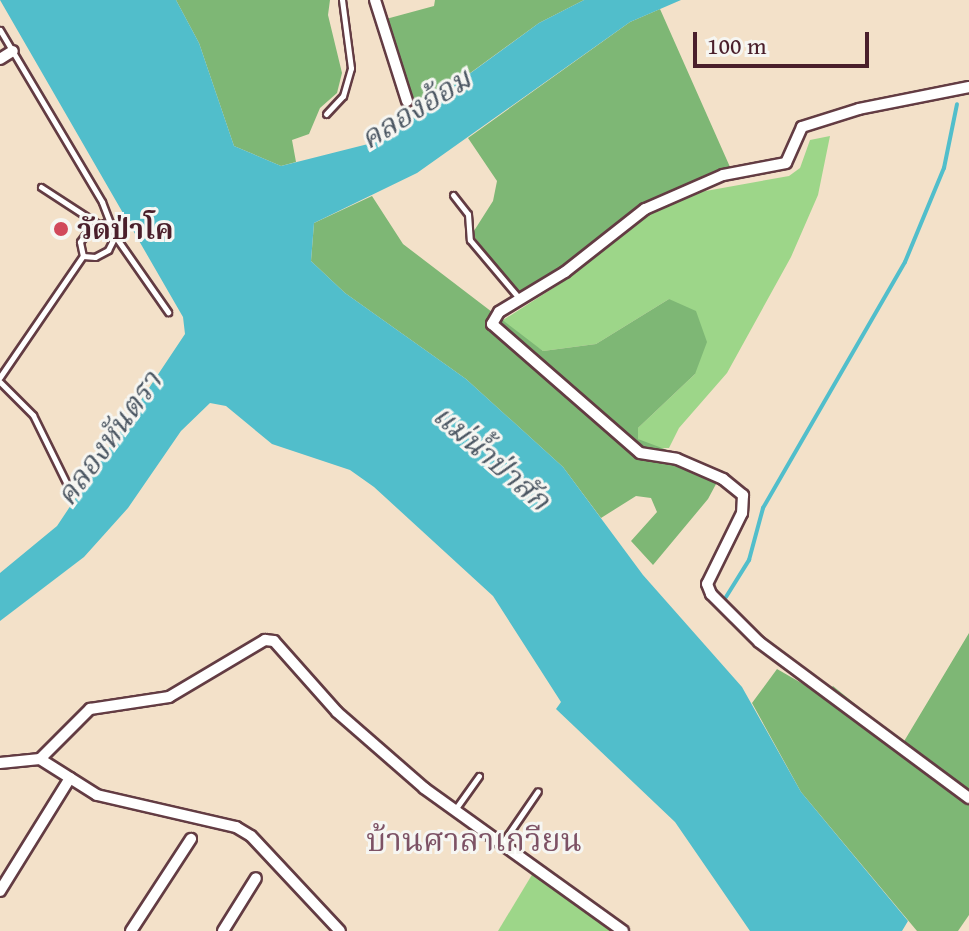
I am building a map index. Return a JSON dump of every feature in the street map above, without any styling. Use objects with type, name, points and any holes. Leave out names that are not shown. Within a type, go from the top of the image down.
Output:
[{"type":"street","points":[[375,0],[407,101]]},
{"type":"street","points":[[0,59],[13,51]]},
{"type":"street","points":[[969,87],[815,121],[797,133],[786,163],[685,188],[645,209],[565,272],[493,318],[498,334],[640,453],[677,459],[723,479],[743,495],[742,513],[707,584],[720,605],[759,642],[969,798]]},
{"type":"street","points":[[40,759],[90,709],[169,697],[265,640],[274,641],[337,712],[454,811],[623,931]]},
{"type":"street","points":[[0,763],[40,759],[97,795],[203,818],[251,836],[340,931]]},
{"type":"street","points":[[0,891],[70,778]]},
{"type":"street","points":[[131,931],[191,839]]},
{"type":"street","points":[[229,929],[256,878]]},
{"type":"lane","points":[[326,114],[343,96],[351,68],[342,0]]},
{"type":"lane","points":[[0,30],[102,202],[107,222],[115,236],[168,312]]},
{"type":"lane","points":[[41,187],[99,225]]},
{"type":"lane","points":[[453,195],[468,214],[470,240],[520,299]]},
{"type":"lane","points":[[83,256],[80,242],[107,222]]},
{"type":"lane","points":[[66,482],[33,415],[0,380],[83,256],[108,250],[115,236]]},
{"type":"lane","points":[[454,811],[479,776]]},
{"type":"lane","points":[[500,845],[538,791]]},
{"type":"green space","points":[[176,0],[330,0],[328,15],[342,73],[337,93],[320,108],[309,134],[292,140],[296,162],[281,166],[234,146],[199,43]]},
{"type":"green space","points":[[435,0],[584,0],[539,23],[418,111],[386,19],[434,6]]},
{"type":"green space","points":[[660,9],[730,167],[727,173],[686,186],[519,294],[472,234],[493,201],[497,181],[468,138],[630,22]]},
{"type":"green space","points":[[830,136],[818,195],[791,257],[727,373],[679,428],[669,448],[651,448],[638,439],[638,428],[695,374],[669,299],[596,344],[543,351],[500,322],[561,283],[647,215],[689,194],[789,176],[800,168],[810,140]]},
{"type":"green space","points":[[372,196],[403,244],[543,351],[596,344],[669,299],[696,311],[707,342],[695,374],[638,428],[638,439],[723,471],[708,499],[653,565],[631,541],[657,512],[651,498],[636,496],[601,518],[563,467],[466,379],[345,293],[311,261],[314,223]]},
{"type":"green space","points":[[969,633],[969,915],[958,931],[917,931],[801,792],[752,703],[777,669],[824,696],[833,686],[903,743]]},
{"type":"green space","points":[[533,873],[613,931],[498,931]]},
{"type":"water","name":"แม่น้ำป่าสัก","points":[[0,0],[176,0],[199,43],[234,146],[281,166],[376,142],[539,23],[584,0],[681,0],[630,22],[417,173],[314,223],[311,261],[345,293],[466,379],[563,467],[643,575],[742,687],[801,792],[908,921],[902,931],[750,931],[675,822],[556,709],[561,702],[493,596],[374,487],[350,470],[272,444],[226,406],[210,403],[181,431],[128,508],[84,557],[0,621],[0,573],[57,526],[185,334],[183,317]]},
{"type":"waterway","points":[[726,597],[749,560],[763,508],[905,262],[944,168],[957,104]]},
{"type":"place","name":"วัดป่าโค","points":[[61,229]]},
{"type":"district","name":"บ้านศาลาเกวียน","points":[[474,840]]},
{"type":"water label","name":"คลองอ้อม","points":[[415,108]]},
{"type":"water label","name":"คลองหันตรา","points":[[108,438]]}]
